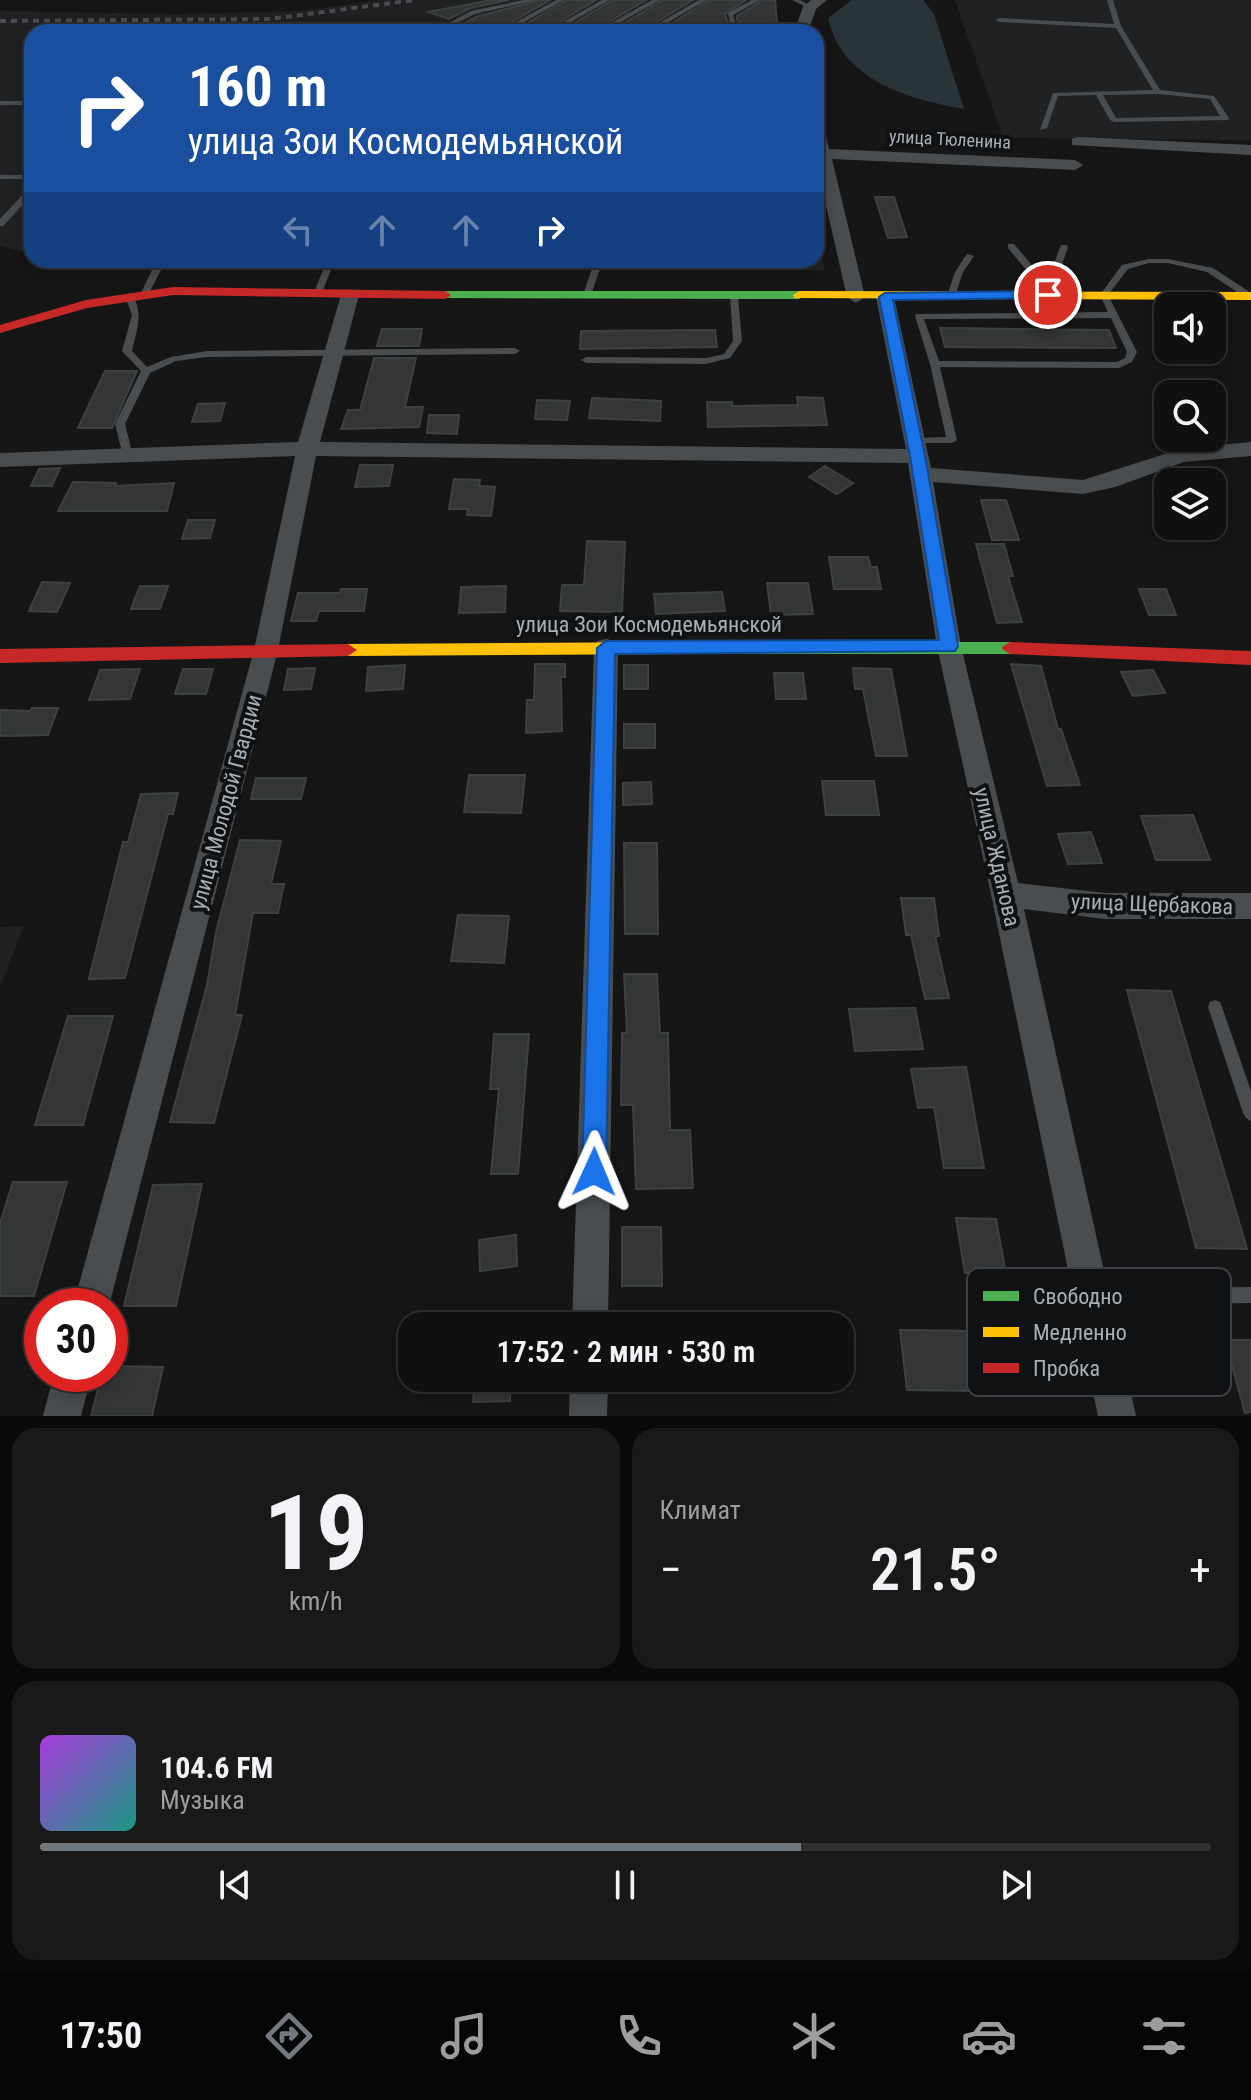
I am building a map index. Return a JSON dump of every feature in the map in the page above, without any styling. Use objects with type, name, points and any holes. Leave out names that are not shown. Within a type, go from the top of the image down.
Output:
[{"type":"street","points":[[805,24],[815,4]]},
{"type":"street","points":[[1078,142],[1251,150]]},
{"type":"street","name":"улица Тюленина","points":[[824,154],[1075,165]]},
{"type":"street","points":[[824,162],[856,297]]},
{"type":"street","points":[[0,329],[71,308],[137,294],[208,291],[317,295],[885,297],[951,296],[1045,288],[1104,295],[1250,296]]},
{"type":"street","name":"улица Молодой Гвардии","points":[[96,1288],[266,650],[307,449],[350,295]]},
{"type":"street","name":"улица Жданова","points":[[885,297],[917,457],[949,646],[1006,894],[1083,1268]]},
{"type":"street","points":[[0,460],[307,449],[917,457],[1083,487],[1105,484],[1176,457],[1216,449],[1251,449]]},
{"type":"street","name":"улица Зои Космодемьянской","points":[[0,656],[266,650],[949,646],[1251,658]]},
{"type":"street","points":[[590,1312],[606,648]]},
{"type":"street","name":"улица Щербакова","points":[[1006,894],[1105,906],[1251,906]]},
{"type":"street","points":[[62,1416],[68,1392]]},
{"type":"street","points":[[588,1416],[589,1392]]},
{"type":"street","name":"улица Жданова","points":[[1112,1396],[1117,1416]]},
{"type":"lane","points":[[450,24],[473,12],[533,0]]},
{"type":"lane","points":[[516,24],[561,0]]},
{"type":"lane","points":[[563,24],[607,0]]},
{"type":"lane","points":[[613,24],[657,0]]},
{"type":"lane","points":[[660,24],[704,0]]},
{"type":"lane","points":[[735,24],[730,14],[757,0]]},
{"type":"lane","points":[[795,0],[815,4]]},
{"type":"lane","points":[[1110,0],[1118,26],[1158,92]]},
{"type":"lane","points":[[999,20],[1118,26]]},
{"type":"lane","points":[[1043,128],[1055,94],[1098,93],[1158,92],[1212,97],[1225,118],[1114,120],[1098,93]]},
{"type":"lane","points":[[0,103],[24,103]]},
{"type":"lane","points":[[0,177],[24,177]]},
{"type":"lane","points":[[0,224],[24,198]]},
{"type":"lane","points":[[1011,246],[1045,288],[1056,270],[1064,247]]},
{"type":"lane","points":[[951,296],[959,272],[970,256]]},
{"type":"lane","points":[[935,364],[1119,365],[1129,360],[1132,352],[1104,295],[1125,267],[1149,261],[1178,262],[1210,270],[1250,296]]},
{"type":"lane","points":[[317,295],[328,268]]},
{"type":"lane","points":[[587,295],[596,268]]},
{"type":"lane","points":[[146,371],[127,351],[136,315],[137,294],[157,269]]},
{"type":"lane","points":[[586,360],[706,361],[727,356],[738,341],[734,297]]},
{"type":"lane","points":[[917,457],[952,440],[935,364],[919,316],[1115,315]]},
{"type":"lane","points":[[128,456],[120,424],[146,371],[174,359],[207,354],[515,351]]},
{"type":"lane","points":[[1215,1007],[1251,1113]]},
{"type":"lane","points":[[1231,1295],[1251,1295]]},
{"type":"shaded area","points":[[380,0],[773,0],[777,24],[24,24],[24,252],[0,246],[0,11],[174,14],[298,11]]},
{"type":"shaded area","points":[[852,0],[923,0],[934,14],[964,109],[900,92],[862,72],[836,40],[828,18]]},
{"type":"shaded area","points":[[955,0],[1251,0],[1251,140],[1003,138]]},
{"type":"shaded area","points":[[824,266],[825,271],[638,268]]},
{"type":"shaded area","points":[[24,926],[0,987],[0,927]]},
{"type":"building","points":[[492,0],[509,0],[470,8],[449,19],[428,12]]},
{"type":"building","points":[[539,0],[550,0],[509,24],[463,24],[476,17]]},
{"type":"building","points":[[567,0],[596,0],[556,24],[526,24]]},
{"type":"building","points":[[613,0],[646,0],[606,24],[572,24]]},
{"type":"building","points":[[663,0],[693,0],[653,24],[622,24]]},
{"type":"building","points":[[710,0],[746,0],[725,14],[728,24],[670,24]]},
{"type":"building","points":[[763,0],[775,0],[777,23],[747,24],[737,20],[737,16]]},
{"type":"building","points":[[875,197],[894,197],[907,237],[888,238]]},
{"type":"building","points":[[940,328],[1109,330],[1116,348],[945,347]]},
{"type":"building","points":[[382,329],[422,329],[419,346],[377,346]]},
{"type":"building","points":[[715,330],[717,347],[580,349],[581,331]]},
{"type":"building","points":[[374,358],[416,358],[405,407],[423,407],[419,427],[341,429],[348,410],[360,410]]},
{"type":"building","points":[[105,371],[137,371],[112,428],[78,428]]},
{"type":"building","points":[[797,397],[823,398],[827,425],[708,427],[707,402],[732,402],[732,406],[798,405]]},
{"type":"building","points":[[592,398],[661,401],[660,421],[589,418]]},
{"type":"building","points":[[537,400],[570,401],[567,420],[535,419]]},
{"type":"building","points":[[225,403],[220,421],[192,422],[198,404]]},
{"type":"building","points":[[429,415],[459,415],[457,434],[427,433]]},
{"type":"building","points":[[360,465],[393,465],[389,486],[355,487]]},
{"type":"building","points":[[825,466],[853,483],[837,494],[809,477]]},
{"type":"building","points":[[60,468],[52,486],[31,486],[39,469]]},
{"type":"building","points":[[454,479],[480,480],[479,486],[495,487],[491,516],[467,515],[468,509],[449,509]]},
{"type":"building","points":[[73,482],[116,483],[115,486],[174,483],[167,511],[58,511]]},
{"type":"building","points":[[981,500],[1006,500],[1019,540],[992,540]]},
{"type":"building","points":[[188,520],[215,520],[210,538],[182,539]]},
{"type":"building","points":[[587,541],[625,542],[622,612],[560,611],[562,585],[584,585]]},
{"type":"building","points":[[976,544],[1004,544],[1013,576],[1008,576],[1022,622],[997,623]]},
{"type":"building","points":[[829,557],[868,557],[871,567],[877,567],[881,589],[834,589]]},
{"type":"building","points":[[42,582],[70,583],[57,612],[29,611]]},
{"type":"building","points":[[767,583],[808,583],[813,614],[771,615]]},
{"type":"building","points":[[140,586],[168,586],[160,609],[131,609]]},
{"type":"building","points":[[506,586],[505,612],[459,613],[461,587]]},
{"type":"building","points":[[341,589],[367,589],[364,611],[319,611],[316,621],[291,621],[298,593],[340,593]]},
{"type":"building","points":[[1139,589],[1166,589],[1176,615],[1149,615]]},
{"type":"building","points":[[722,592],[725,611],[656,614],[654,594]]},
{"type":"building","points":[[535,664],[565,664],[565,677],[561,677],[562,731],[526,733],[527,700],[534,700]]},
{"type":"building","points":[[1011,664],[1041,666],[1058,729],[1061,729],[1080,785],[1047,786]]},
{"type":"building","points":[[405,665],[403,689],[366,691],[368,667]]},
{"type":"building","points":[[624,665],[648,665],[648,689],[624,689]]},
{"type":"building","points":[[315,668],[311,689],[284,690],[288,669]]},
{"type":"building","points":[[853,668],[891,669],[907,756],[876,756],[863,689],[855,689]]},
{"type":"building","points":[[140,669],[130,699],[89,700],[100,670]]},
{"type":"building","points":[[183,669],[213,669],[206,694],[175,694]]},
{"type":"building","points":[[1153,670],[1165,693],[1133,696],[1121,672]]},
{"type":"building","points":[[774,673],[803,673],[806,699],[776,699]]},
{"type":"building","points":[[32,708],[58,708],[48,735],[0,736],[0,710],[30,711]]},
{"type":"building","points":[[624,724],[655,724],[655,748],[624,748]]},
{"type":"building","points":[[469,775],[525,775],[521,813],[464,812]]},
{"type":"building","points":[[256,778],[306,778],[301,799],[251,799]]},
{"type":"building","points":[[822,781],[874,781],[879,815],[826,815]]},
{"type":"building","points":[[651,782],[652,804],[623,805],[623,783]]},
{"type":"building","points":[[178,793],[173,814],[168,814],[125,978],[89,979],[123,842],[128,842],[141,794]]},
{"type":"building","points":[[1193,815],[1210,860],[1156,860],[1141,816]]},
{"type":"building","points":[[1091,832],[1102,863],[1068,864],[1058,834]]},
{"type":"building","points":[[240,840],[281,841],[271,884],[284,884],[278,913],[253,913],[235,1015],[242,1015],[214,1123],[170,1122],[207,985],[216,932]]},
{"type":"building","points":[[624,843],[657,843],[658,934],[625,934]]},
{"type":"building","points":[[901,898],[934,898],[939,936],[935,936],[949,998],[925,999],[911,935],[906,935]]},
{"type":"building","points":[[458,915],[509,916],[504,963],[451,961]]},
{"type":"building","points":[[624,974],[657,974],[660,1033],[668,1033],[670,1130],[690,1130],[693,1188],[636,1189],[633,1105],[621,1105],[622,1033],[627,1033]]},
{"type":"building","points":[[1127,990],[1171,991],[1247,1249],[1196,1248]]},
{"type":"building","points":[[915,1008],[923,1049],[855,1051],[849,1009]]},
{"type":"building","points":[[68,1016],[113,1016],[83,1125],[35,1125]]},
{"type":"building","points":[[494,1034],[529,1034],[518,1174],[491,1174],[499,1089],[490,1089]]},
{"type":"building","points":[[966,1067],[984,1168],[944,1168],[934,1107],[918,1108],[911,1069]]},
{"type":"building","points":[[13,1182],[67,1182],[36,1288],[24,1288],[24,1296],[0,1296],[0,1223]]},
{"type":"building","points":[[202,1184],[176,1306],[128,1306],[128,1289],[153,1185]]},
{"type":"building","points":[[956,1218],[996,1219],[1005,1268],[967,1268],[965,1273]]},
{"type":"building","points":[[622,1227],[661,1227],[662,1286],[622,1286]]},
{"type":"building","points":[[516,1235],[517,1266],[480,1271],[479,1240]]},
{"type":"building","points":[[900,1330],[967,1331],[967,1391],[907,1390]]},
{"type":"building","points":[[1231,1340],[1251,1340],[1251,1412],[1245,1413],[1231,1362]]},
{"type":"building","points":[[128,1366],[163,1367],[152,1416],[91,1416],[97,1392],[128,1392]]},
{"type":"building","points":[[474,1392],[510,1392],[510,1401],[473,1402]]},
{"type":"railway","points":[[0,21],[270,19],[415,0]]},
{"type":"traffic: fast","points":[[445,295],[799,295]]},
{"type":"traffic: fast","points":[[685,648],[1010,648]]},
{"type":"traffic: slow","points":[[799,295],[1251,296]]},
{"type":"traffic: slow","points":[[348,650],[685,648]]},
{"type":"traffic: jam","points":[[0,329],[86,304],[173,291],[445,295]]},
{"type":"traffic: jam","points":[[1010,648],[1251,658]]},
{"type":"traffic: jam","points":[[0,656],[348,650]]},
{"type":"route","points":[[594,1172],[606,648],[949,646],[918,456],[885,297],[1048,295]]}]
